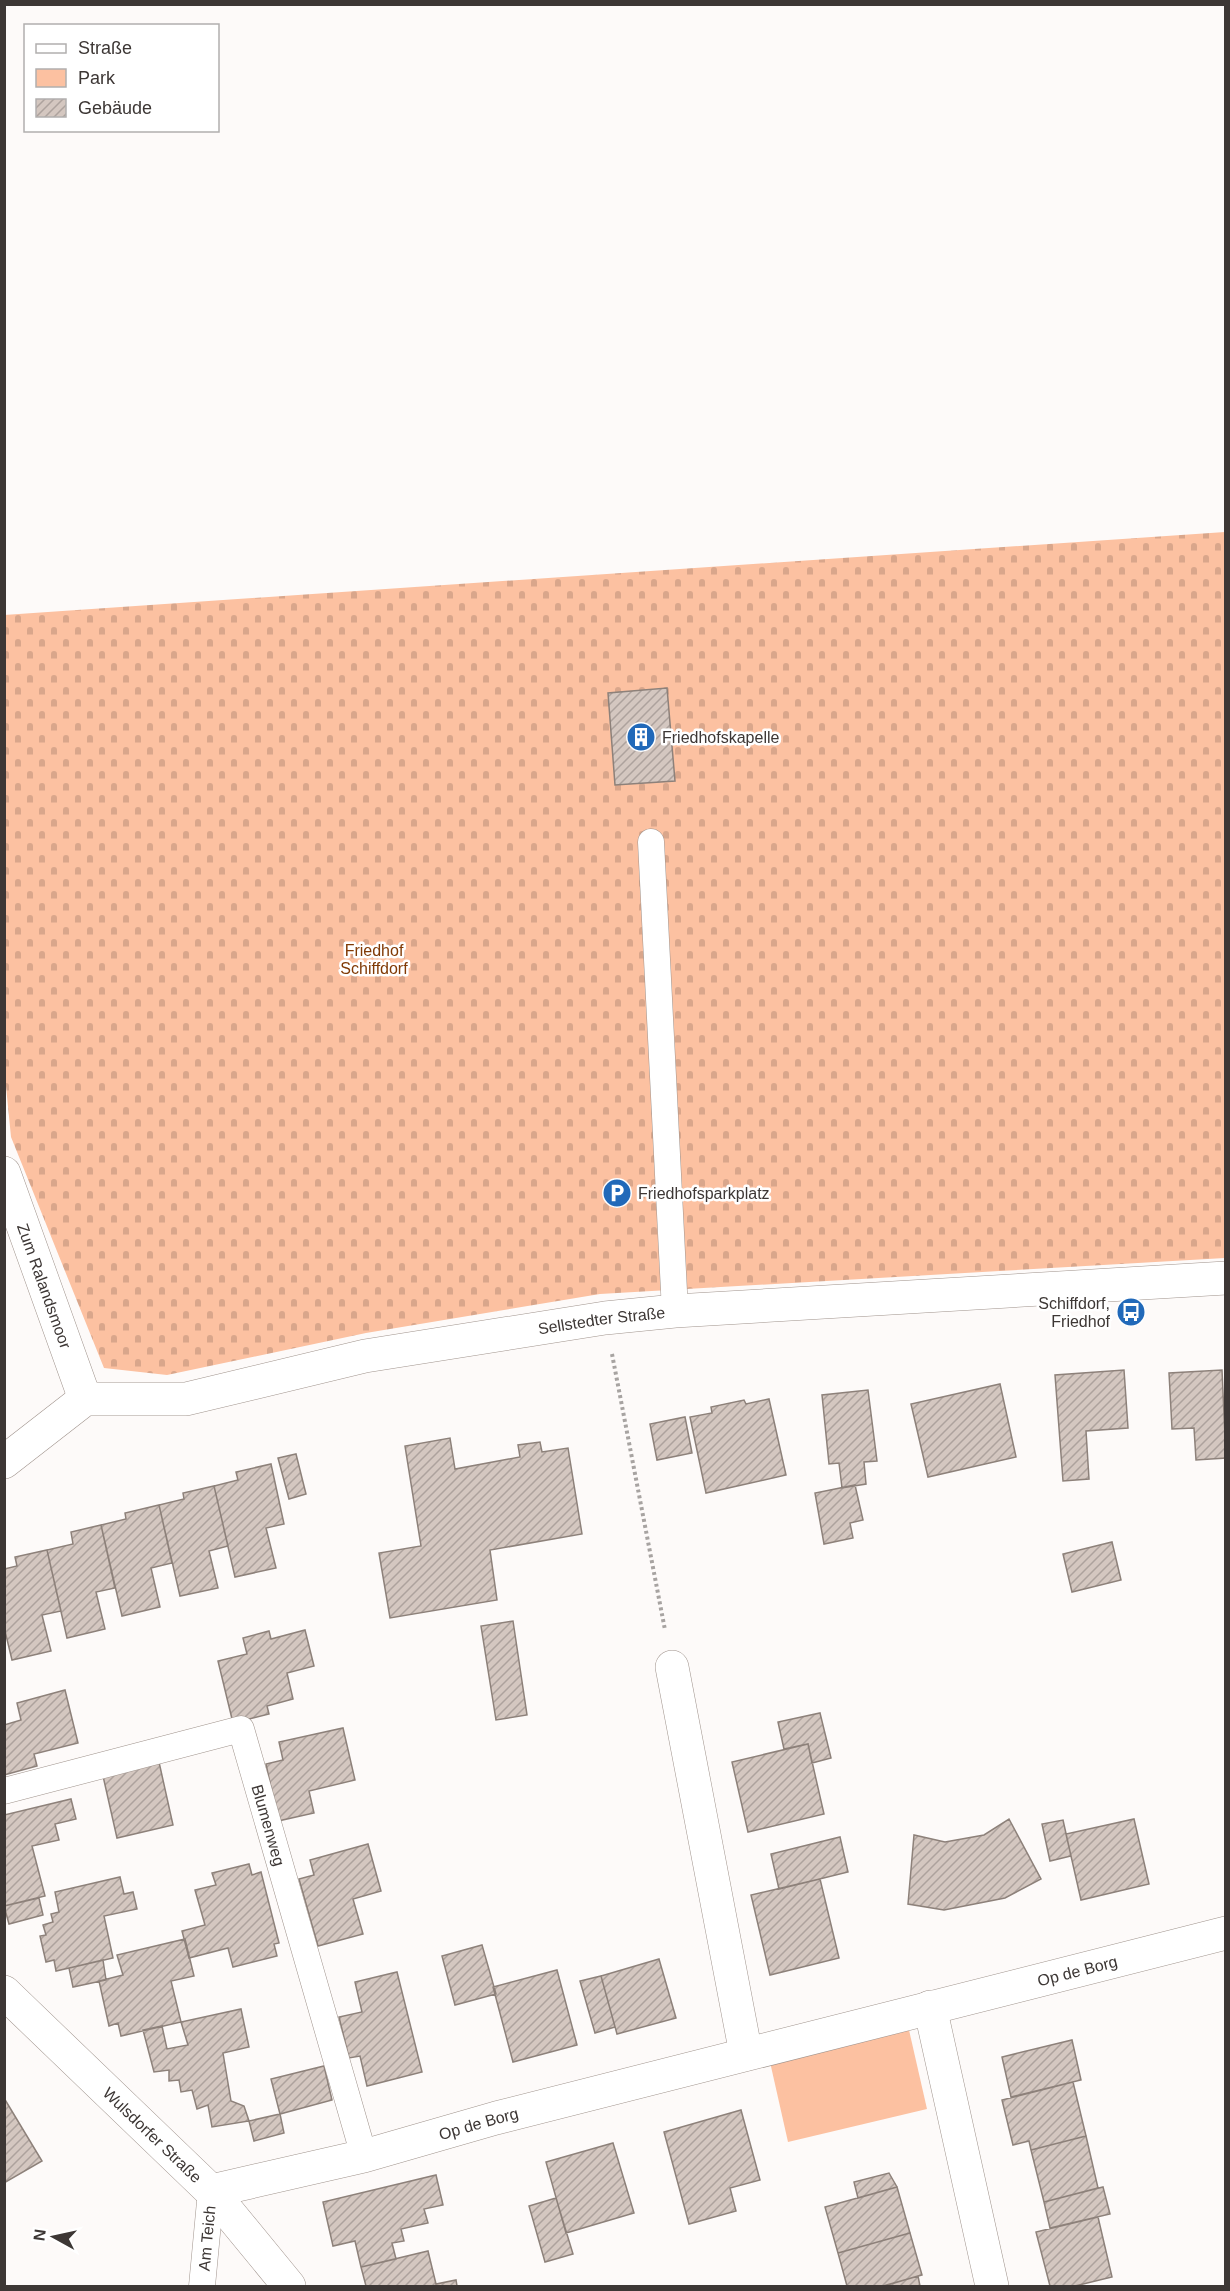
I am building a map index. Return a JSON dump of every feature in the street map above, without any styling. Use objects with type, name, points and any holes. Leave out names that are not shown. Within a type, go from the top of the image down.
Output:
[{"type":"street","name":"Zum Ralandsmoor","points":[[4,1173],[85,1399]]},
{"type":"street","name":"Sellstedter Straße","points":[[85,1399],[186,1399],[364,1356],[605,1318],[675,1311],[1226,1278]]},
{"type":"street","points":[[4,1462],[85,1399]]},
{"type":"street","points":[[672,1667],[746,2054]]},
{"type":"street","name":"Op de Borg","points":[[211,2191],[363,2156],[496,2118],[1226,1933]]},
{"type":"street","name":"Wulsdorfer Straße","points":[[4,1992],[211,2191],[289,2286]]},
{"type":"street","points":[[930,2007],[992,2286]]},
{"type":"lane","points":[[651,842],[675,1311]]},
{"type":"lane","name":"Blumenweg","points":[[4,1791],[241,1729],[363,2156]]},
{"type":"lane","name":"Am Teich","points":[[202,2286],[211,2191]]},
{"type":"path","points":[[605,1318],[672,1667]]},
{"type":"green space","name":"Friedhof Schiffdorf","points":[[1225,532],[1225,1258],[600,1294],[366,1333],[167,1375],[104,1368],[11,1137],[4,1066],[4,615]]},
{"type":"green space","points":[[909,2030],[927,2109],[788,2142],[770,2062]]},
{"type":"building","name":"Friedhofskapelle","points":[[667,688],[675,781],[615,785],[608,693]]},
{"type":"building","points":[[1124,1370],[1128,1428],[1086,1431],[1089,1479],[1063,1481],[1055,1375]]},
{"type":"building","points":[[1222,1370],[1226,1458],[1196,1460],[1194,1428],[1172,1429],[1169,1373]]},
{"type":"building","points":[[1000,1384],[1016,1457],[928,1477],[911,1404]]},
{"type":"building","points":[[868,1390],[877,1461],[864,1462],[866,1484],[842,1488],[839,1463],[829,1464],[822,1395]]},
{"type":"building","points":[[769,1399],[786,1475],[706,1493],[690,1417],[712,1413],[711,1407],[744,1400],[746,1404]]},
{"type":"building","points":[[685,1417],[692,1453],[657,1460],[650,1424]]},
{"type":"building","points":[[450,1438],[455,1469],[520,1457],[518,1445],[540,1442],[542,1452],[568,1448],[582,1534],[490,1550],[497,1600],[390,1618],[379,1553],[421,1546],[405,1446]]},
{"type":"building","points":[[296,1454],[306,1494],[289,1499],[278,1458]]},
{"type":"building","points":[[271,1464],[284,1524],[266,1528],[276,1568],[235,1577],[214,1486],[238,1480],[236,1472]]},
{"type":"building","points":[[855,1485],[863,1520],[850,1523],[853,1538],[824,1544],[815,1493]]},
{"type":"building","points":[[214,1486],[228,1546],[209,1551],[218,1588],[180,1596],[159,1505],[184,1499],[183,1493]]},
{"type":"building","points":[[159,1505],[172,1563],[151,1568],[160,1607],[122,1616],[101,1525],[126,1519],[125,1513]]},
{"type":"building","points":[[101,1525],[115,1588],[96,1592],[105,1629],[67,1638],[47,1550],[73,1544],[71,1532]]},
{"type":"building","points":[[1112,1542],[1121,1580],[1072,1592],[1063,1554]]},
{"type":"building","points":[[47,1550],[61,1611],[42,1615],[51,1651],[12,1660],[4,1627],[4,1569],[17,1566],[15,1557]]},
{"type":"building","points":[[513,1621],[527,1715],[496,1720],[481,1626]]},
{"type":"building","points":[[305,1630],[314,1666],[287,1673],[293,1699],[267,1706],[269,1714],[233,1723],[218,1661],[247,1654],[243,1638],[269,1631],[271,1639]]},
{"type":"building","points":[[65,1690],[78,1743],[34,1754],[37,1766],[4,1775],[4,1725],[21,1720],[17,1703]]},
{"type":"building","points":[[820,1713],[831,1758],[812,1763],[808,1744],[784,1749],[778,1722]]},
{"type":"building","points":[[343,1728],[355,1780],[309,1791],[314,1813],[278,1821],[266,1764],[283,1760],[279,1742]]},
{"type":"building","points":[[808,1744],[824,1814],[748,1832],[732,1762]]},
{"type":"building","points":[[159,1762],[173,1825],[117,1838],[103,1776]]},
{"type":"building","points":[[71,1799],[76,1819],[55,1824],[59,1840],[32,1846],[45,1896],[4,1906],[4,1815]]},
{"type":"building","points":[[1009,1819],[1041,1879],[1005,1898],[944,1910],[908,1904],[914,1835],[945,1842],[984,1835]]},
{"type":"building","points":[[1134,1819],[1149,1884],[1081,1900],[1066,1834]]},
{"type":"building","points":[[1063,1820],[1071,1856],[1050,1861],[1042,1824]]},
{"type":"building","points":[[840,1837],[848,1872],[779,1889],[771,1854]]},
{"type":"building","points":[[368,1844],[381,1891],[353,1899],[363,1934],[318,1946],[299,1879],[314,1875],[310,1860]]},
{"type":"building","points":[[249,1864],[252,1875],[261,1872],[279,1943],[274,1944],[277,1956],[233,1967],[228,1948],[189,1958],[182,1931],[205,1925],[195,1890],[216,1885],[212,1873]]},
{"type":"building","points":[[120,1877],[124,1894],[133,1892],[137,1909],[104,1916],[113,1958],[56,1971],[54,1960],[46,1962],[40,1936],[46,1935],[43,1925],[53,1922],[51,1914],[59,1912],[55,1892]]},
{"type":"building","points":[[820,1879],[839,1958],[770,1975],[751,1895]]},
{"type":"building","points":[[39,1898],[43,1915],[9,1924],[4,1906]]},
{"type":"building","points":[[185,1939],[194,1976],[171,1981],[181,2022],[121,2036],[118,2023],[109,2026],[99,1981],[123,1975],[117,1955]]},
{"type":"building","points":[[482,1945],[496,1994],[455,2005],[442,1956]]},
{"type":"building","points":[[659,1959],[676,2018],[617,2034],[601,1976]]},
{"type":"building","points":[[103,1960],[106,1980],[73,1987],[69,1968]]},
{"type":"building","points":[[557,1970],[577,2045],[513,2062],[493,1987]]},
{"type":"building","points":[[397,1972],[422,2072],[367,2086],[360,2056],[349,2058],[339,2017],[362,2012],[355,1982]]},
{"type":"building","points":[[601,1976],[615,2027],[595,2033],[580,1981]]},
{"type":"building","points":[[241,2009],[249,2047],[223,2053],[231,2101],[244,2106],[249,2121],[212,2127],[208,2105],[197,2109],[192,2090],[181,2092],[179,2080],[169,2081],[169,2070],[154,2072],[143,2030],[162,2026],[167,2049],[188,2045],[181,2022]]},
{"type":"building","points":[[1072,2040],[1081,2080],[1011,2097],[1002,2057]]},
{"type":"building","points":[[324,2066],[332,2100],[280,2114],[271,2079]]},
{"type":"building","points":[[1073,2082],[1086,2136],[1031,2150],[1029,2141],[1013,2145],[1002,2100]]},
{"type":"building","points":[[4,2098],[42,2161],[4,2183]]},
{"type":"building","points":[[741,2110],[760,2180],[730,2188],[736,2211],[689,2224],[664,2132]]},
{"type":"building","points":[[280,2114],[284,2133],[254,2141],[249,2121]]},
{"type":"building","points":[[1086,2136],[1098,2188],[1044,2202],[1031,2150]]},
{"type":"building","points":[[613,2143],[634,2213],[566,2233],[546,2162]]},
{"type":"building","points":[[889,2173],[897,2187],[858,2198],[854,2182]]},
{"type":"building","points":[[436,2175],[443,2205],[424,2209],[428,2223],[401,2229],[404,2241],[392,2243],[396,2259],[361,2267],[355,2241],[333,2246],[323,2202]]},
{"type":"building","points":[[897,2187],[910,2233],[838,2253],[825,2207]]},
{"type":"building","points":[[1103,2187],[1110,2214],[1050,2228],[1044,2202]]},
{"type":"building","points":[[556,2198],[573,2254],[545,2262],[529,2206]]},
{"type":"building","points":[[1098,2217],[1112,2277],[1075,2286],[1050,2286],[1036,2232]]},
{"type":"building","points":[[910,2233],[922,2275],[883,2286],[847,2286],[838,2253]]},
{"type":"building","points":[[428,2251],[436,2284],[456,2280],[457,2286],[366,2286],[361,2267]]},
{"type":"building","points":[[918,2276],[920,2286],[884,2286]]},
{"type":"place","name":"Friedhofskapelle","points":[[641,737]]},
{"type":"place","name":"Friedhofsparkplatz","points":[[617,1193]]},
{"type":"place","name":"Schiffdorf, Friedhof","points":[[1131,1312]]}]
